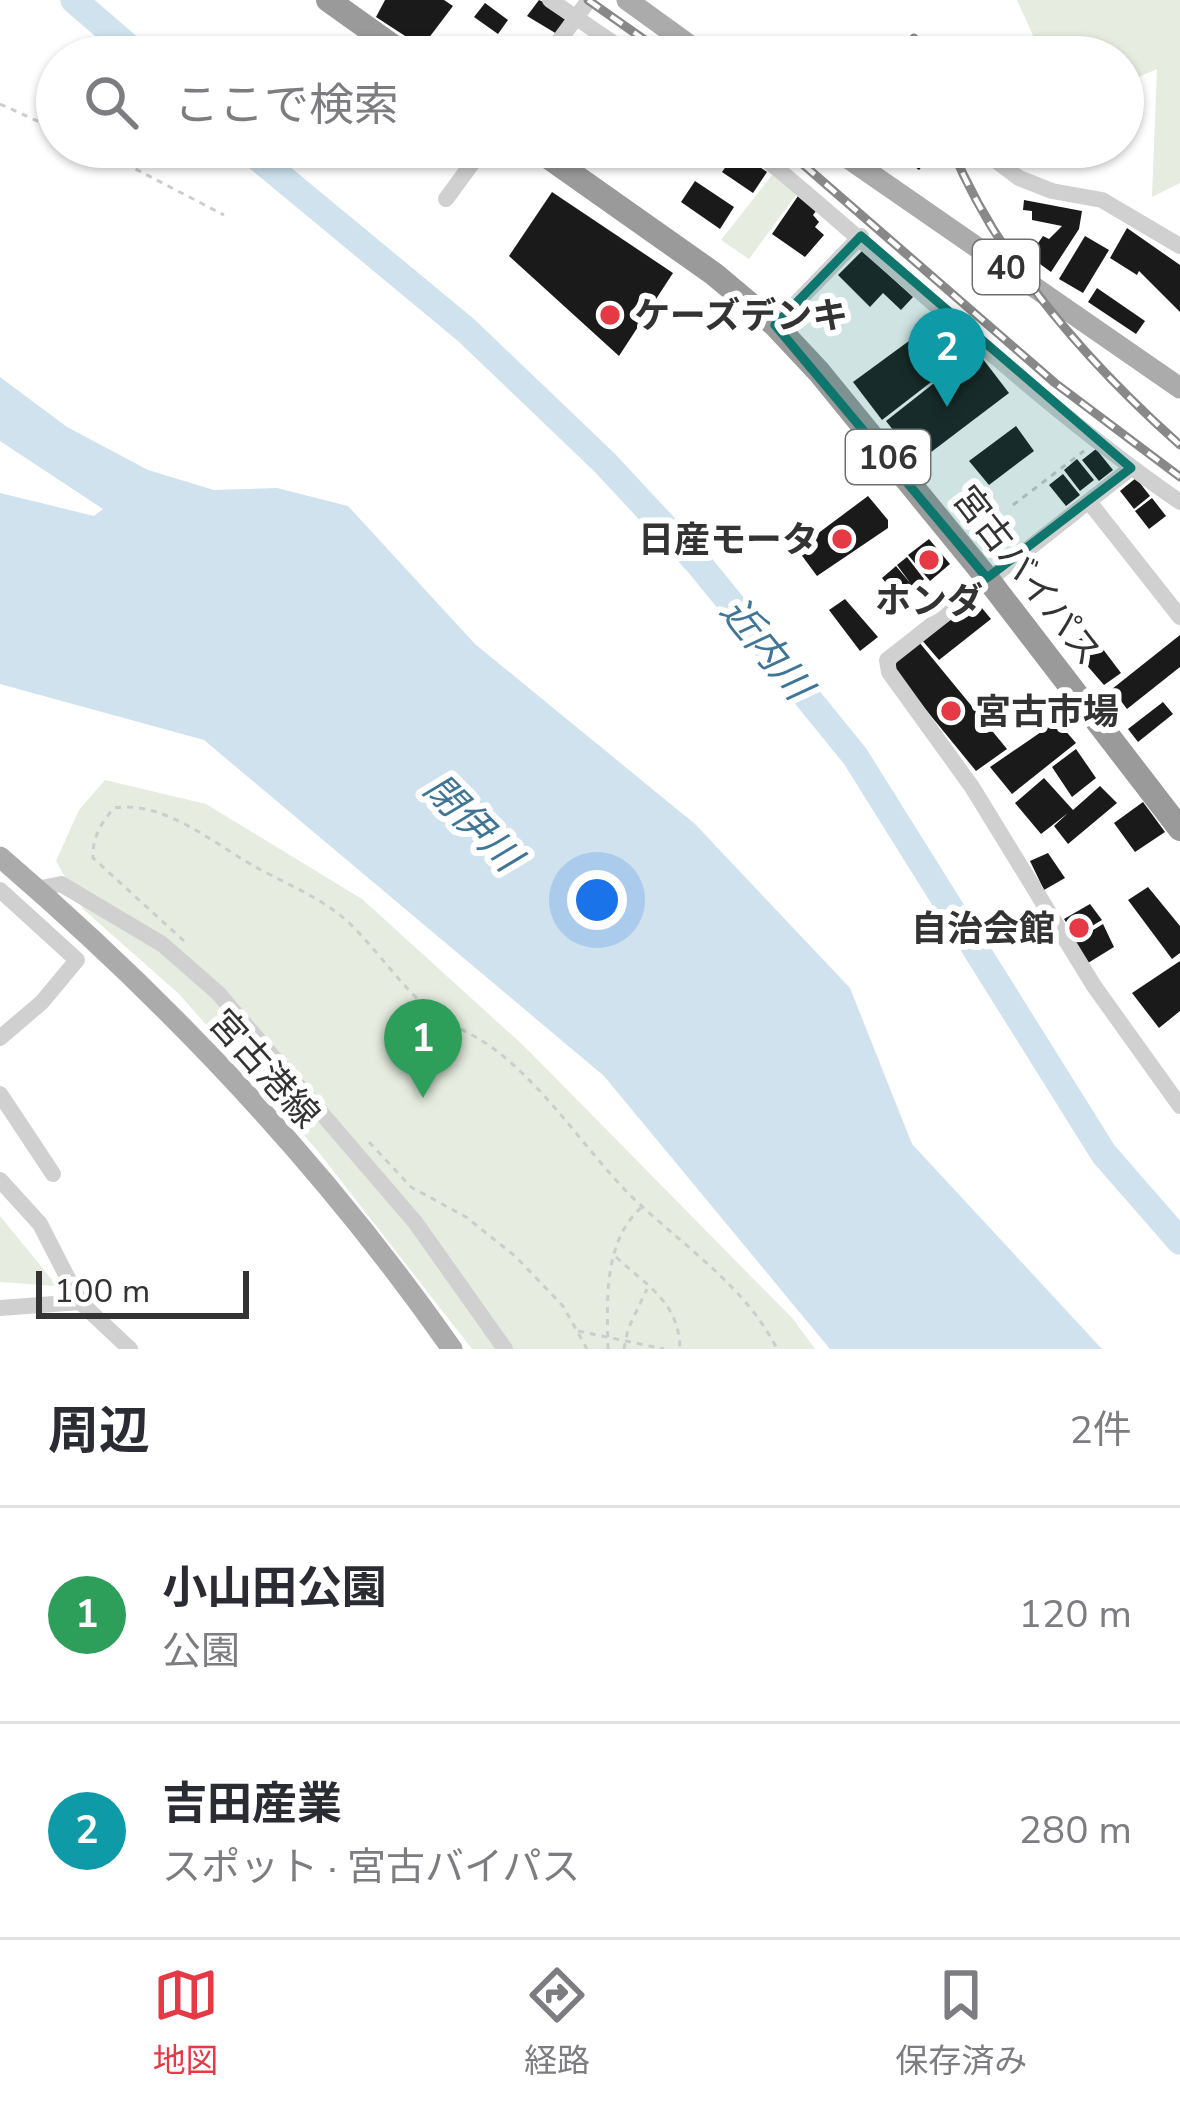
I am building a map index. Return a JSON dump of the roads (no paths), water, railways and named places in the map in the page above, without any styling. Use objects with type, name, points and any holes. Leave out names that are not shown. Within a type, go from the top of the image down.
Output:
[{"type":"highway","points":[[328,0],[379,36]]},
{"type":"highway","name":"宮古バイパス","points":[[564,168],[714,274],[776,325],[820,372],[987,578],[1180,829]]},
{"type":"main road","points":[[634,3],[678,36]]},
{"type":"main road","name":"40","points":[[862,168],[1180,388]]},
{"type":"main road","name":"宮古港線","points":[[0,857],[162,1005],[257,1106],[340,1202],[452,1349]]},
{"type":"street","points":[[550,0],[603,36]]},
{"type":"street","points":[[562,36],[590,0]]},
{"type":"street","points":[[446,199],[469,168]]},
{"type":"street","points":[[777,168],[1095,442],[1180,502]]},
{"type":"street","points":[[1006,168],[1052,191],[1102,200],[1180,246]]},
{"type":"street","points":[[776,325],[861,236]]},
{"type":"street","points":[[1131,468],[887,660],[889,672],[971,787],[1094,986],[1180,1106]]},
{"type":"street","points":[[1090,503],[1180,617]]},
{"type":"street","points":[[38,889],[61,884],[162,944],[218,993],[415,1222],[505,1349]]},
{"type":"street","points":[[0,890],[77,960],[42,1002],[0,1038]]},
{"type":"street","points":[[0,1094],[52,1174]]},
{"type":"street","points":[[0,1180],[40,1224],[80,1302],[130,1349]]},
{"type":"street","points":[[0,1308],[80,1302]]},
{"type":"water","name":"閉伊川","points":[[0,377],[67,427],[148,470],[214,490],[277,488],[348,506],[475,644],[695,824],[850,988],[912,1144],[1102,1349],[830,1349],[604,1076],[204,740],[0,684],[0,493],[94,516],[103,509],[0,441]]},
{"type":"waterway","name":"近内川","points":[[74,0],[116,36]]},
{"type":"waterway","name":"近内川","points":[[270,168],[466,330],[605,463],[699,564],[855,756],[1104,1154],[1180,1241]]},
{"type":"railway","points":[[588,0],[639,36]]},
{"type":"railway","points":[[807,168],[1055,383],[1180,477]]},
{"type":"railway","points":[[961,168],[994,231],[1049,308],[1112,380],[1180,445]]},
{"type":"place","name":"ケーズデンキ","points":[[610,315]]},
{"type":"place","name":"吉田産業","points":[[947,407]]},
{"type":"place","name":"日産モータ","points":[[842,539]]},
{"type":"place","name":"ホンダ","points":[[929,560]]},
{"type":"place","name":"宮古市場","points":[[951,711]]},
{"type":"place","name":"自治会館","points":[[1079,928]]},
{"type":"place","name":"小山田公園","points":[[423,1098]]}]
